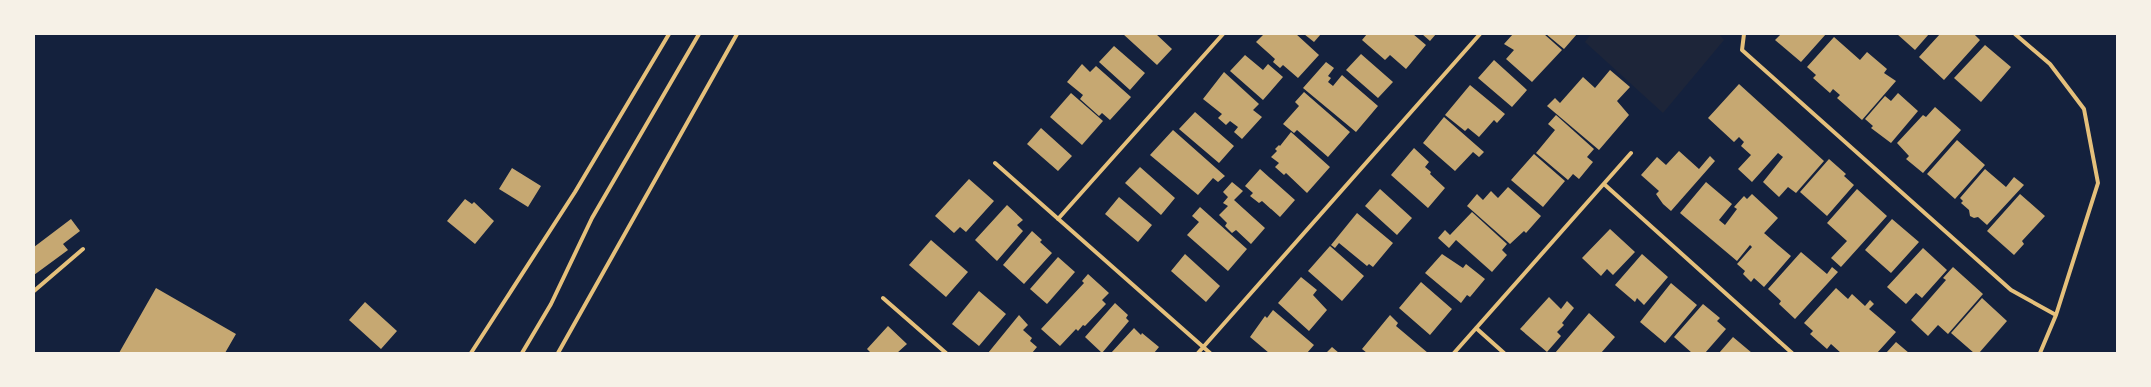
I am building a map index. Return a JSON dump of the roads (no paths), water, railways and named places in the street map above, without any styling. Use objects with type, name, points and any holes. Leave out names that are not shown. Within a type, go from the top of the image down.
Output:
[{"type":"street","points":[[471,353],[575,192],[669,34]]},
{"type":"street","points":[[522,353],[551,304],[592,218],[699,34]]},
{"type":"street","points":[[558,353],[737,34]]},
{"type":"street","points":[[1058,219],[1223,34]]},
{"type":"street","points":[[1198,353],[1480,34]]},
{"type":"street","points":[[1744,34],[1742,50],[2011,290],[2056,315]]},
{"type":"street","points":[[2015,34],[2050,64],[2084,109],[2098,183],[2056,315],[2040,353]]},
{"type":"street","points":[[1454,353],[1631,153]]},
{"type":"street","points":[[995,163],[1210,353]]},
{"type":"street","points":[[1604,184],[1792,353]]},
{"type":"street","points":[[34,291],[83,249]]},
{"type":"street","points":[[883,298],[946,353]]},
{"type":"street","points":[[1476,328],[1504,353]]}]
